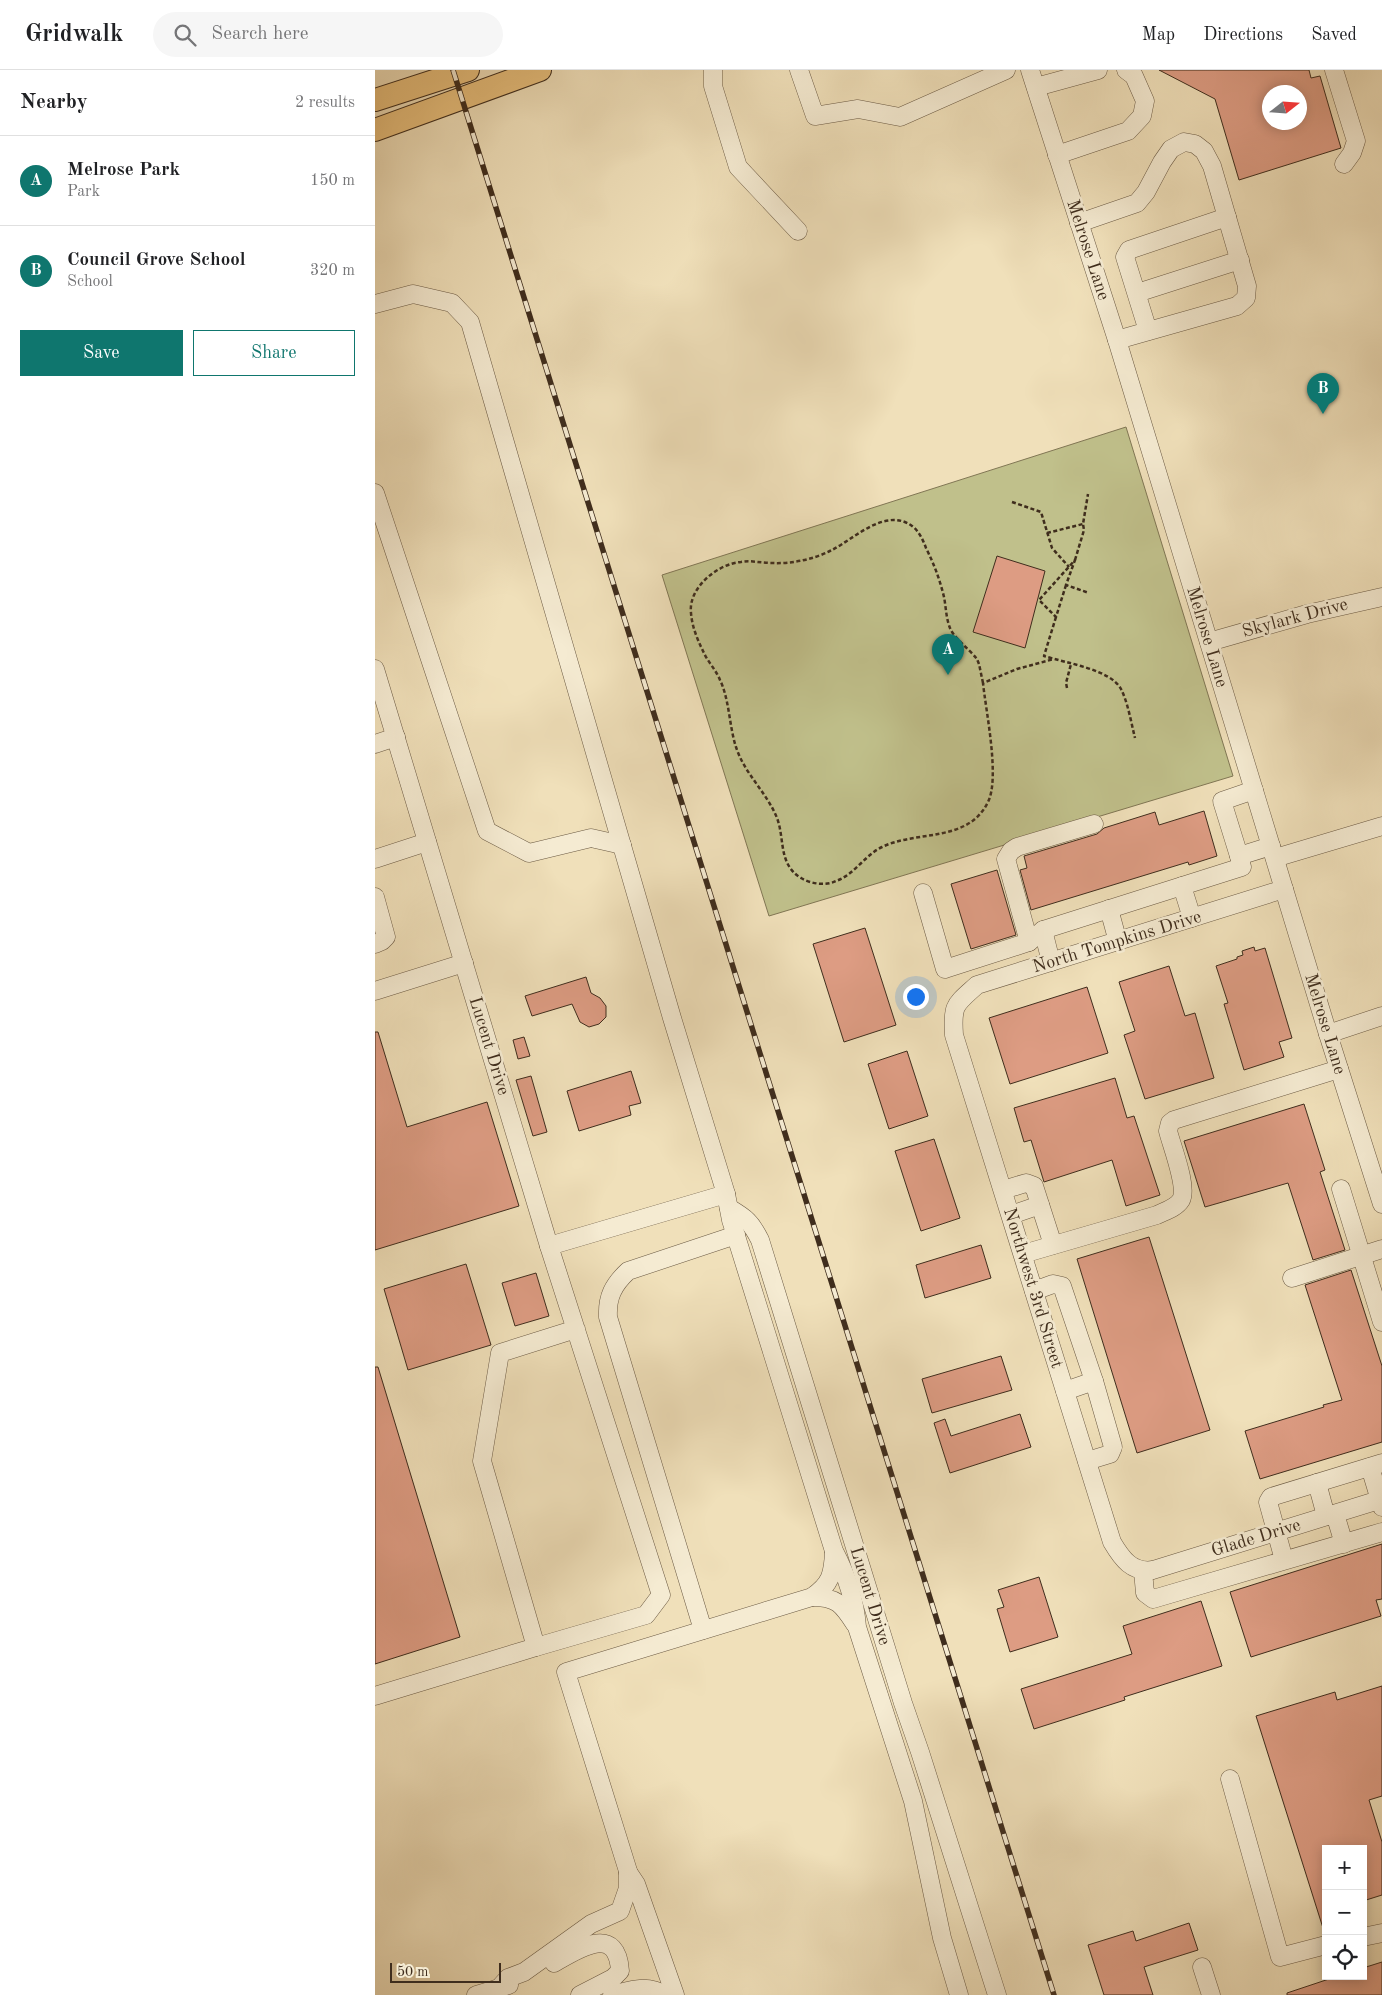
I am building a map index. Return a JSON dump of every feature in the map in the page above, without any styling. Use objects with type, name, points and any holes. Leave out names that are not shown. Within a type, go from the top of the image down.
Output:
[{"type":"main road","points":[[375,100],[468,70]]},
{"type":"main road","points":[[375,130],[540,70]]},
{"type":"street","points":[[713,70],[713,86],[738,167],[798,231]]},
{"type":"street","points":[[799,70],[815,116],[858,109],[900,117],[1006,70]]},
{"type":"street","name":"Melrose Lane","points":[[1030,70],[1117,340],[1328,1034],[1382,1204]]},
{"type":"street","points":[[1036,87],[1098,70]]},
{"type":"street","points":[[1057,155],[1128,131],[1142,116],[1145,101],[1134,76],[1126,70]]},
{"type":"street","points":[[1334,70],[1356,141],[1352,153],[1344,164]]},
{"type":"street","points":[[1079,223],[1137,203],[1146,192],[1161,162],[1171,149],[1184,142],[1195,144],[1204,151],[1212,166],[1247,286],[1246,298],[1237,306],[1117,340]]},
{"type":"street","points":[[1149,331],[1125,257],[1129,250],[1227,217]]},
{"type":"street","points":[[1137,293],[1240,260]]},
{"type":"street","points":[[375,304],[413,294],[452,303],[470,322],[675,1028],[728,1201],[736,1235],[834,1551],[841,1564],[856,1610],[857,1627],[913,1801],[942,1938],[959,1995]]},
{"type":"street","points":[[375,493],[487,831],[529,853],[591,838],[622,845]]},
{"type":"street","name":"Skylark Drive","points":[[1209,642],[1307,614],[1382,596]]},
{"type":"street","name":"Lucent Drive","points":[[375,669],[549,1246],[661,1595],[646,1615],[536,1647]]},
{"type":"street","points":[[375,744],[396,737]]},
{"type":"street","points":[[923,893],[945,969],[1029,942],[1043,930],[1242,868],[1221,801],[1254,790]]},
{"type":"street","points":[[1029,942],[1006,859],[1011,851],[1017,847],[1094,824]]},
{"type":"street","points":[[1239,856],[1273,852],[1382,826]]},
{"type":"street","points":[[375,859],[427,842]]},
{"type":"street","points":[[1182,886],[1192,918]]},
{"type":"street","name":"North Tompkins Drive","points":[[956,1004],[977,986],[1284,889]]},
{"type":"street","points":[[375,897],[386,937],[375,944]]},
{"type":"street","points":[[1109,909],[1118,942]]},
{"type":"street","points":[[1043,930],[1051,962]]},
{"type":"street","points":[[1008,949],[1015,974]]},
{"type":"street","points":[[970,961],[977,986]]},
{"type":"street","points":[[375,992],[464,963]]},
{"type":"street","name":"Northwest 3rd Street","points":[[956,1004],[953,1015],[954,1035],[1112,1542],[1120,1556],[1136,1569]]},
{"type":"street","points":[[1328,1034],[1382,1016]]},
{"type":"street","points":[[1023,1254],[1157,1215],[1174,1207],[1181,1200],[1184,1188],[1168,1131],[1170,1123],[1174,1120],[1339,1069]]},
{"type":"street","points":[[1003,1190],[1026,1183],[1034,1186],[1053,1245]]},
{"type":"street","points":[[1341,1189],[1382,1322]]},
{"type":"street","points":[[549,1246],[728,1201]]},
{"type":"street","name":"Lucent Drive","points":[[728,1201],[753,1225],[760,1240],[900,1694],[921,1752],[997,1995]]},
{"type":"street","points":[[1011,1215],[1040,1205]]},
{"type":"street","points":[[703,1630],[608,1317],[608,1304],[610,1293],[617,1281],[628,1271],[736,1235]]},
{"type":"street","points":[[1292,1278],[1382,1248]]},
{"type":"street","points":[[1034,1291],[1053,1284],[1062,1286],[1094,1381],[1113,1446],[1110,1454],[1087,1461]]},
{"type":"street","points":[[375,1696],[536,1647],[482,1461],[500,1353],[576,1329]]},
{"type":"street","points":[[1065,1391],[1094,1381]]},
{"type":"street","points":[[1284,1560],[1268,1502],[1271,1497],[1376,1465],[1381,1502]]},
{"type":"street","points":[[1317,1483],[1344,1544]]},
{"type":"street","name":"Glade Drive","points":[[1136,1569],[1179,1563],[1330,1515],[1381,1502]]},
{"type":"street","points":[[1136,1569],[1145,1593],[1153,1599],[1382,1532]]},
{"type":"street","points":[[1236,1545],[1244,1573]]},
{"type":"street","points":[[812,1597],[822,1590],[831,1578],[834,1551]]},
{"type":"street","points":[[1179,1563],[1186,1589]]},
{"type":"street","points":[[499,1988],[508,1978],[524,1972],[591,1924],[620,1911],[628,1888],[627,1871],[566,1672],[812,1597],[824,1597],[835,1600],[843,1606],[857,1627]]},
{"type":"street","points":[[1230,1779],[1280,1957],[1322,1946]]},
{"type":"street","points":[[627,1871],[636,1884],[675,1995]]},
{"type":"street","points":[[1367,1936],[1382,1933]]},
{"type":"street","points":[[475,1995],[534,1975],[582,1946],[597,1942],[607,1945],[614,1950],[619,1958],[620,1971],[613,1978],[581,1995]]},
{"type":"street","points":[[1202,1967],[1211,1995]]},
{"type":"street","points":[[612,1995],[638,1988],[653,1988],[665,1995]]},
{"type":"street","points":[[581,1995],[587,1995]]},
{"type":"path","points":[[1089,494],[1083,524],[1084,530],[1044,656],[1103,674],[1114,681],[1124,696],[1135,738]]},
{"type":"path","points":[[1012,502],[1041,512],[1052,548],[1069,567]]},
{"type":"path","points":[[890,520],[901,521],[913,526],[920,534],[938,576],[950,630],[977,659],[983,683],[994,782],[988,802],[982,811],[975,819],[956,830],[929,836],[907,838],[882,847],[873,852],[838,881],[820,884],[811,882],[801,878],[786,861],[777,820],[767,799],[745,768],[738,752],[721,681],[704,654],[698,640],[691,612],[691,603],[701,584],[725,566],[739,562],[775,563],[797,561],[818,556],[876,524],[890,520]]},
{"type":"path","points":[[1047,533],[1083,524]]},
{"type":"path","points":[[1056,617],[1039,600],[1075,560]]},
{"type":"path","points":[[1066,585],[1089,593]]},
{"type":"path","points":[[983,683],[1053,659]]},
{"type":"path","points":[[1067,688],[1066,683],[1071,664]]},
{"type":"green space","points":[[1126,427],[1233,776],[769,916],[662,575]]},
{"type":"building","points":[[1159,70],[1309,70],[1311,78],[1320,76],[1341,148],[1239,180],[1215,99]]},
{"type":"building","points":[[997,556],[1045,571],[1025,648],[973,632]]},
{"type":"building","points":[[1204,811],[1217,856],[1189,865],[1188,862],[1031,910],[1020,870],[1027,868],[1024,856],[1097,834],[1104,828],[1155,812],[1159,825]]},
{"type":"building","points":[[997,870],[1016,935],[971,949],[951,884]]},
{"type":"building","points":[[865,928],[896,1025],[844,1042],[813,944]]},
{"type":"building","points":[[1254,947],[1255,951],[1265,948],[1292,1038],[1279,1042],[1284,1057],[1244,1070],[1224,1004],[1228,1003],[1216,966],[1237,959],[1237,957],[1243,955],[1242,951]]},
{"type":"building","points":[[1169,966],[1185,1016],[1195,1013],[1214,1078],[1145,1099],[1124,1035],[1135,1031],[1119,982]]},
{"type":"building","points":[[586,977],[591,993],[600,998],[606,1006],[606,1017],[599,1024],[589,1027],[580,1022],[572,1004],[532,1016],[525,996]]},
{"type":"building","points":[[1087,987],[1108,1053],[1010,1084],[989,1018]]},
{"type":"building","points":[[375,1032],[378,1032],[407,1127],[487,1102],[519,1206],[375,1250]]},
{"type":"building","points":[[524,1037],[530,1056],[518,1059],[513,1040]]},
{"type":"building","points":[[907,1051],[928,1116],[889,1129],[868,1064]]},
{"type":"building","points":[[631,1071],[641,1103],[629,1106],[631,1115],[579,1131],[567,1091]]},
{"type":"building","points":[[531,1076],[547,1132],[533,1136],[516,1080]]},
{"type":"building","points":[[1115,1078],[1127,1118],[1134,1116],[1160,1195],[1126,1206],[1112,1160],[1044,1182],[1031,1140],[1024,1142],[1014,1108]]},
{"type":"building","points":[[1304,1104],[1325,1170],[1320,1172],[1345,1250],[1313,1260],[1288,1183],[1205,1207],[1184,1141]]},
{"type":"building","points":[[934,1139],[960,1218],[921,1231],[895,1151]]},
{"type":"building","points":[[1149,1237],[1210,1430],[1137,1453],[1077,1259]]},
{"type":"building","points":[[981,1245],[991,1278],[925,1298],[916,1265]]},
{"type":"building","points":[[466,1264],[491,1345],[408,1370],[384,1289]]},
{"type":"building","points":[[1351,1270],[1382,1366],[1382,1442],[1260,1479],[1245,1431],[1342,1400],[1305,1285]]},
{"type":"building","points":[[536,1273],[549,1316],[515,1326],[502,1283]]},
{"type":"building","points":[[1001,1356],[1012,1390],[932,1413],[922,1379]]},
{"type":"building","points":[[375,1367],[378,1367],[460,1637],[375,1664]]},
{"type":"building","points":[[1020,1414],[1031,1447],[950,1473],[934,1423],[945,1419],[951,1436]]},
{"type":"building","points":[[1382,1544],[1382,1599],[1376,1600],[1381,1616],[1251,1657],[1230,1592]]},
{"type":"building","points":[[1039,1577],[1058,1637],[1010,1652],[997,1609],[1004,1607],[998,1590]]},
{"type":"building","points":[[1201,1601],[1222,1666],[1124,1697],[1125,1700],[1034,1729],[1021,1689],[1132,1654],[1123,1626]]},
{"type":"building","points":[[1382,1686],[1382,1796],[1369,1800],[1382,1842],[1382,1895],[1367,1900],[1367,1845],[1322,1845],[1322,1925],[1256,1716],[1335,1692],[1337,1700]]},
{"type":"building","points":[[1189,1923],[1198,1950],[1144,1967],[1153,1995],[1104,1995],[1088,1945],[1133,1931],[1136,1941]]},
{"type":"building","points":[[1382,1962],[1382,1995],[1287,1995],[1287,1993],[1326,1980],[1367,1980],[1367,1967]]},
{"type":"railway","points":[[453,70],[1054,1995]]},
{"type":"place","name":"Council Grove School","points":[[1323,414]]},
{"type":"place","name":"Melrose Park","points":[[948,675]]}]
